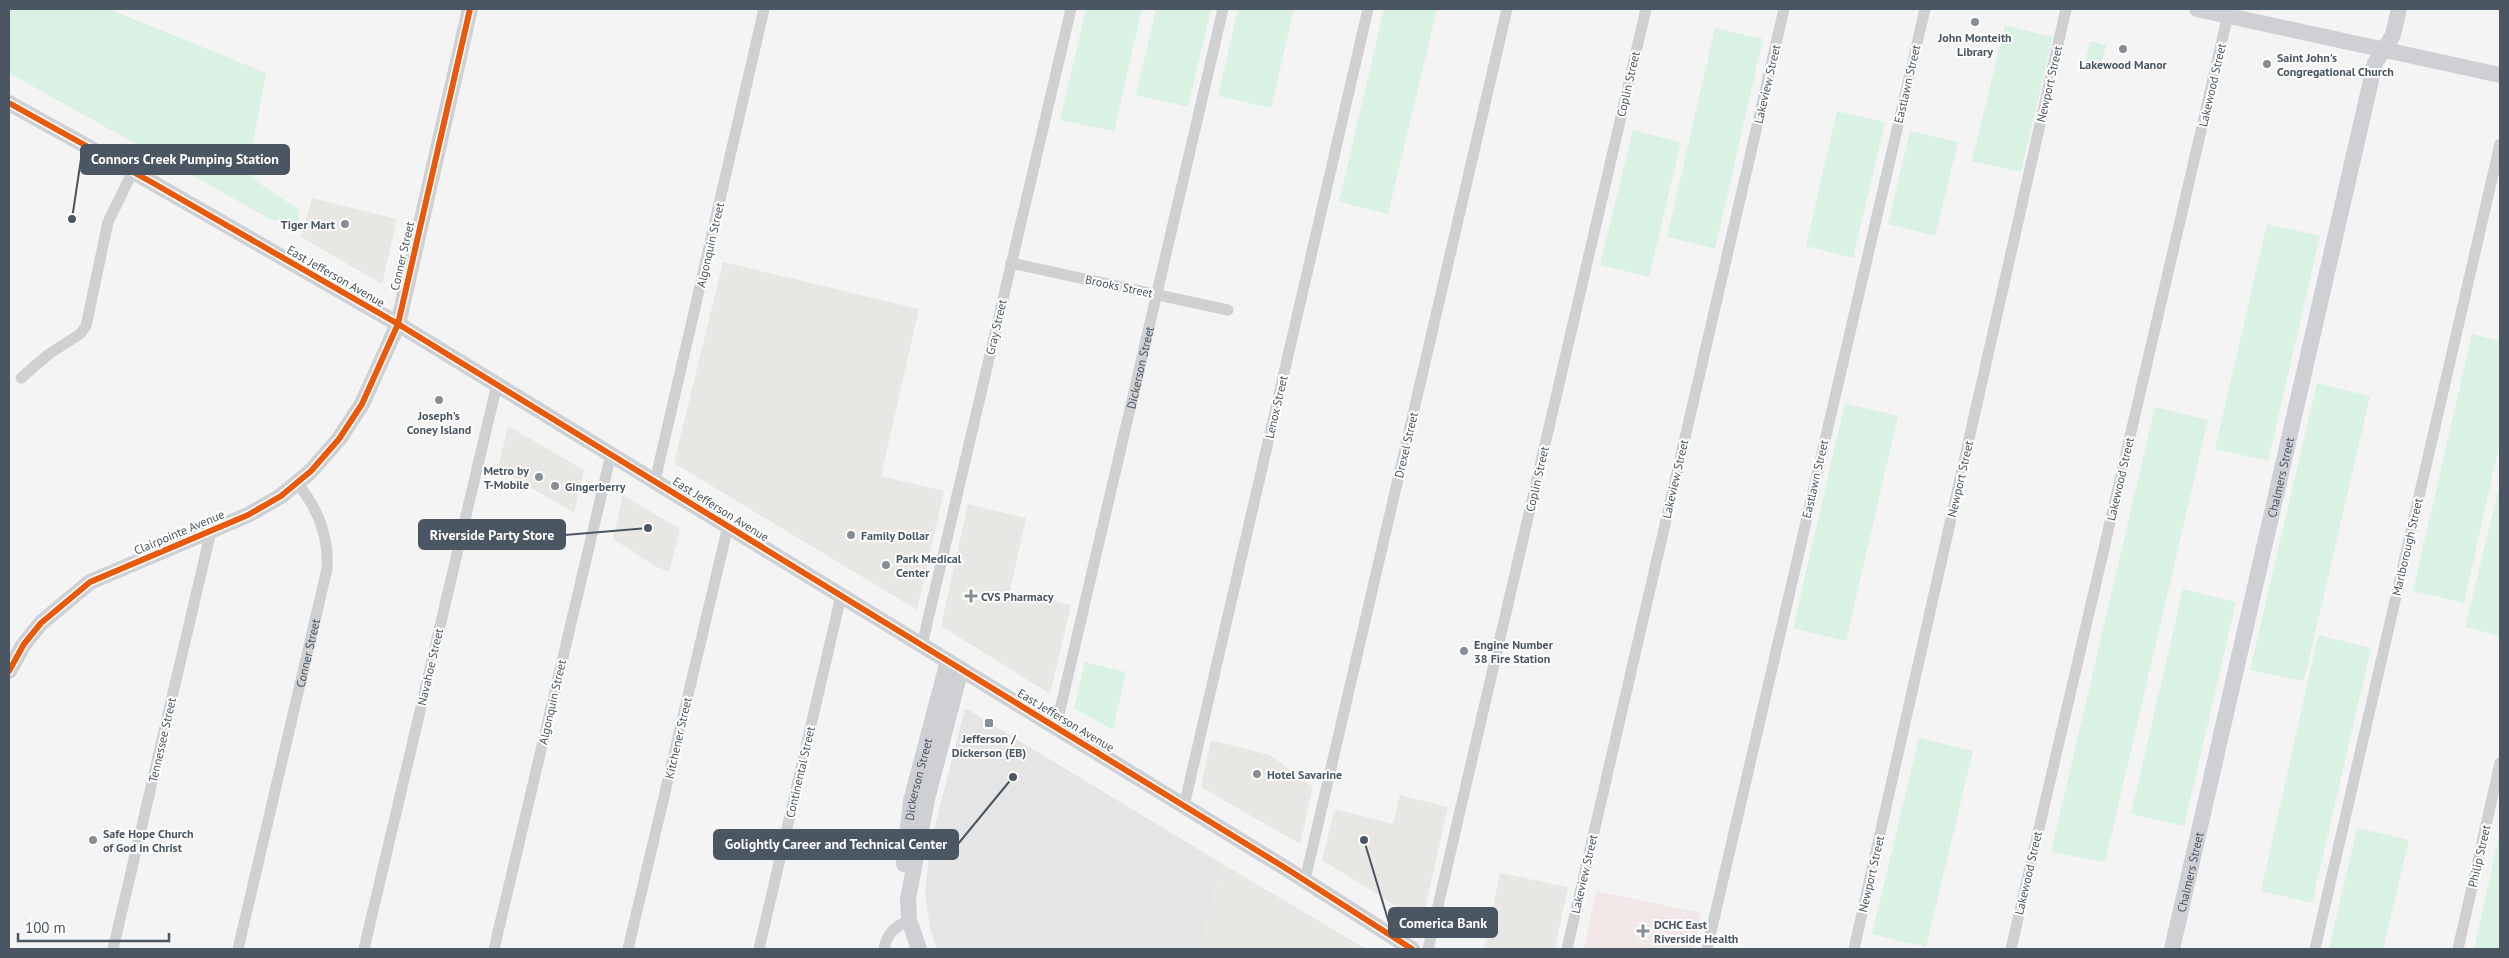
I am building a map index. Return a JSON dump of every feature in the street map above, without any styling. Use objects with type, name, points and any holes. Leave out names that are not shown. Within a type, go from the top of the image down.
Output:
[{"type":"street","name":"Conner Street","points":[[238,949],[327,569],[328,552],[324,530],[309,497],[297,483],[311,472],[339,440],[362,404],[398,324],[470,9]]},
{"type":"street","name":"Algonquin Street","points":[[655,481],[764,9]]},
{"type":"street","name":"Gray Street","points":[[922,645],[1071,9]]},
{"type":"street","name":"Dickerson Street","points":[[1056,727],[1223,9]]},
{"type":"street","name":"Lenox Street","points":[[1184,806],[1368,9]]},
{"type":"street","name":"Drexel Street","points":[[1305,880],[1507,9]]},
{"type":"street","name":"Coplin Street","points":[[1428,949],[1646,9]]},
{"type":"street","name":"Lakeview Street","points":[[1567,949],[1784,9]]},
{"type":"street","name":"Eastlawn Street","points":[[1707,949],[1925,9]]},
{"type":"street","name":"Newport Street","points":[[1854,949],[2066,9]]},
{"type":"street","points":[[2197,9],[2229,12],[2500,74]]},
{"type":"street","name":"Chalmers Street","points":[[2172,949],[2375,62],[2392,35],[2399,9]]},
{"type":"street","name":"Lakewood Street","points":[[2011,949],[2229,12]]},
{"type":"street","name":"East Jefferson Avenue","points":[[9,103],[133,171],[398,324],[1305,880],[1412,949]]},
{"type":"street","name":"Marlborough Street","points":[[2315,949],[2500,144]]},
{"type":"street","points":[[21,378],[49,354],[80,334],[86,326],[108,222],[133,171]]},
{"type":"street","name":"Brooks Street","points":[[1011,263],[1228,310]]},
{"type":"street","name":"Navahoe Street","points":[[364,949],[497,384]]},
{"type":"street","name":"Algonquin Street","points":[[494,949],[611,454]]},
{"type":"street","name":"Clairpointe Avenue","points":[[9,671],[24,644],[36,630],[68,599],[90,582],[248,515],[281,496],[297,483]]},
{"type":"street","name":"Kitchener Street","points":[[628,949],[728,526]]},
{"type":"street","name":"Tennessee Street","points":[[113,949],[211,531]]},
{"type":"street","name":"Continental Street","points":[[759,949],[841,596]]},
{"type":"street","name":"Dickerson Street","points":[[920,949],[910,920],[903,877],[911,801],[955,665]]},
{"type":"street","name":"Philip Street","points":[[2458,949],[2500,763]]},
{"type":"street","points":[[884,949],[886,939],[894,928],[910,920]]},
{"type":"shaded area","points":[[312,198],[397,219],[382,284],[301,237]]},
{"type":"shaded area","points":[[723,262],[919,309],[881,476],[944,491],[917,610],[674,463]]},
{"type":"shaded area","points":[[508,426],[584,470],[574,513],[498,468]]},
{"type":"shaded area","points":[[623,495],[680,529],[669,572],[655,566],[613,539]]},
{"type":"shaded area","points":[[968,504],[1026,518],[1010,591],[1071,605],[1050,694],[941,626]]},
{"type":"shaded area","points":[[965,708],[1221,863],[1200,949],[937,949],[931,932],[925,894],[930,846]]},
{"type":"shaded area","points":[[1211,740],[1270,755],[1313,787],[1300,844],[1201,787]]},
{"type":"shaded area","points":[[1400,795],[1448,807],[1422,922],[1322,860],[1335,809],[1393,824]]},
{"type":"shaded area","points":[[1221,863],[1366,949],[1200,949]]},
{"type":"shaded area","points":[[1500,873],[1568,887],[1555,949],[1484,949]]},
{"type":"shaded area","name":"DCHC East Riverside Health","points":[[1596,891],[1701,913],[1694,949],[1584,949]]},
{"type":"green space","points":[[9,9],[109,9],[266,73],[248,171],[262,185],[299,210],[298,222],[270,219],[9,73]]},
{"type":"green space","points":[[1086,9],[1142,9],[1114,131],[1060,120]]},
{"type":"green space","points":[[1156,9],[1211,9],[1188,107],[1136,95]]},
{"type":"green space","points":[[1238,9],[1294,9],[1271,108],[1218,96]]},
{"type":"green space","points":[[1384,9],[1437,9],[1388,214],[1339,202]]},
{"type":"green space","points":[[2005,25],[2053,37],[2021,172],[1972,161]]},
{"type":"green space","points":[[1715,28],[1763,39],[1715,249],[1667,237]]},
{"type":"green space","points":[[2090,41],[2106,45],[2101,66],[2085,62]]},
{"type":"green space","points":[[1837,111],[1885,122],[1853,258],[1806,246]]},
{"type":"green space","points":[[1633,130],[1681,142],[1649,277],[1600,265]]},
{"type":"green space","points":[[1910,131],[1958,142],[1935,236],[1888,224]]},
{"type":"green space","points":[[2267,224],[2320,236],[2268,461],[2215,449]]},
{"type":"green space","points":[[2472,334],[2500,341],[2500,442],[2464,603],[2413,591]]},
{"type":"green space","points":[[2317,383],[2370,396],[2304,681],[2250,670]]},
{"type":"green space","points":[[1845,403],[1898,416],[1846,641],[1793,628]]},
{"type":"green space","points":[[2155,407],[2208,420],[2105,862],[2051,852]]},
{"type":"green space","points":[[2498,492],[2500,493],[2500,636],[2465,627]]},
{"type":"green space","points":[[2183,589],[2236,602],[2184,826],[2131,814]]},
{"type":"green space","points":[[2318,635],[2371,648],[2312,903],[2261,891]]},
{"type":"green space","points":[[1085,662],[1126,672],[1113,730],[1074,708]]},
{"type":"green space","points":[[1919,738],[1973,751],[1926,947],[1872,934]]},
{"type":"green space","points":[[2357,828],[2409,840],[2383,949],[2329,949]]},
{"type":"green space","points":[[2500,831],[2500,949],[2474,949]]},
{"type":"cycle path","points":[[9,671],[24,644],[41,623],[90,582],[248,515],[281,496],[311,471],[339,439],[362,404],[398,324],[470,9]]},
{"type":"cycle path","points":[[9,103],[153,183],[398,324],[1287,869],[1412,949]]},
{"type":"place","name":"John Monteith Library","points":[[1975,22]]},
{"type":"place","name":"Lakewood Manor","points":[[2123,49]]},
{"type":"place","name":"Saint John's Congregational Church","points":[[2267,64]]},
{"type":"place","name":"Connors Creek Pumping Station","points":[[72,219]]},
{"type":"place","name":"Tiger Mart","points":[[345,224]]},
{"type":"place","name":"Joseph's Coney Island","points":[[439,400]]},
{"type":"place","name":"Metro by T-Mobile","points":[[539,477]]},
{"type":"place","name":"Gingerberry","points":[[555,486]]},
{"type":"place","name":"Riverside Party Store","points":[[648,528]]},
{"type":"place","name":"Family Dollar","points":[[851,535]]},
{"type":"place","name":"Park Medical Center","points":[[886,565]]},
{"type":"place","name":"CVS Pharmacy","points":[[971,596]]},
{"type":"place","name":"Engine Number 38 Fire Station","points":[[1464,651]]},
{"type":"place","name":"Jefferson / Dickerson (EB)","points":[[989,723]]},
{"type":"place","name":"Hotel Savarine","points":[[1257,774]]},
{"type":"place","name":"Golightly Career and Technical Center","points":[[1013,777]]},
{"type":"place","name":"Safe Hope Church of God in Christ","points":[[93,840]]},
{"type":"place","name":"Comerica Bank","points":[[1364,840]]},
{"type":"place","name":"DCHC East Riverside Health","points":[[1643,931]]}]
